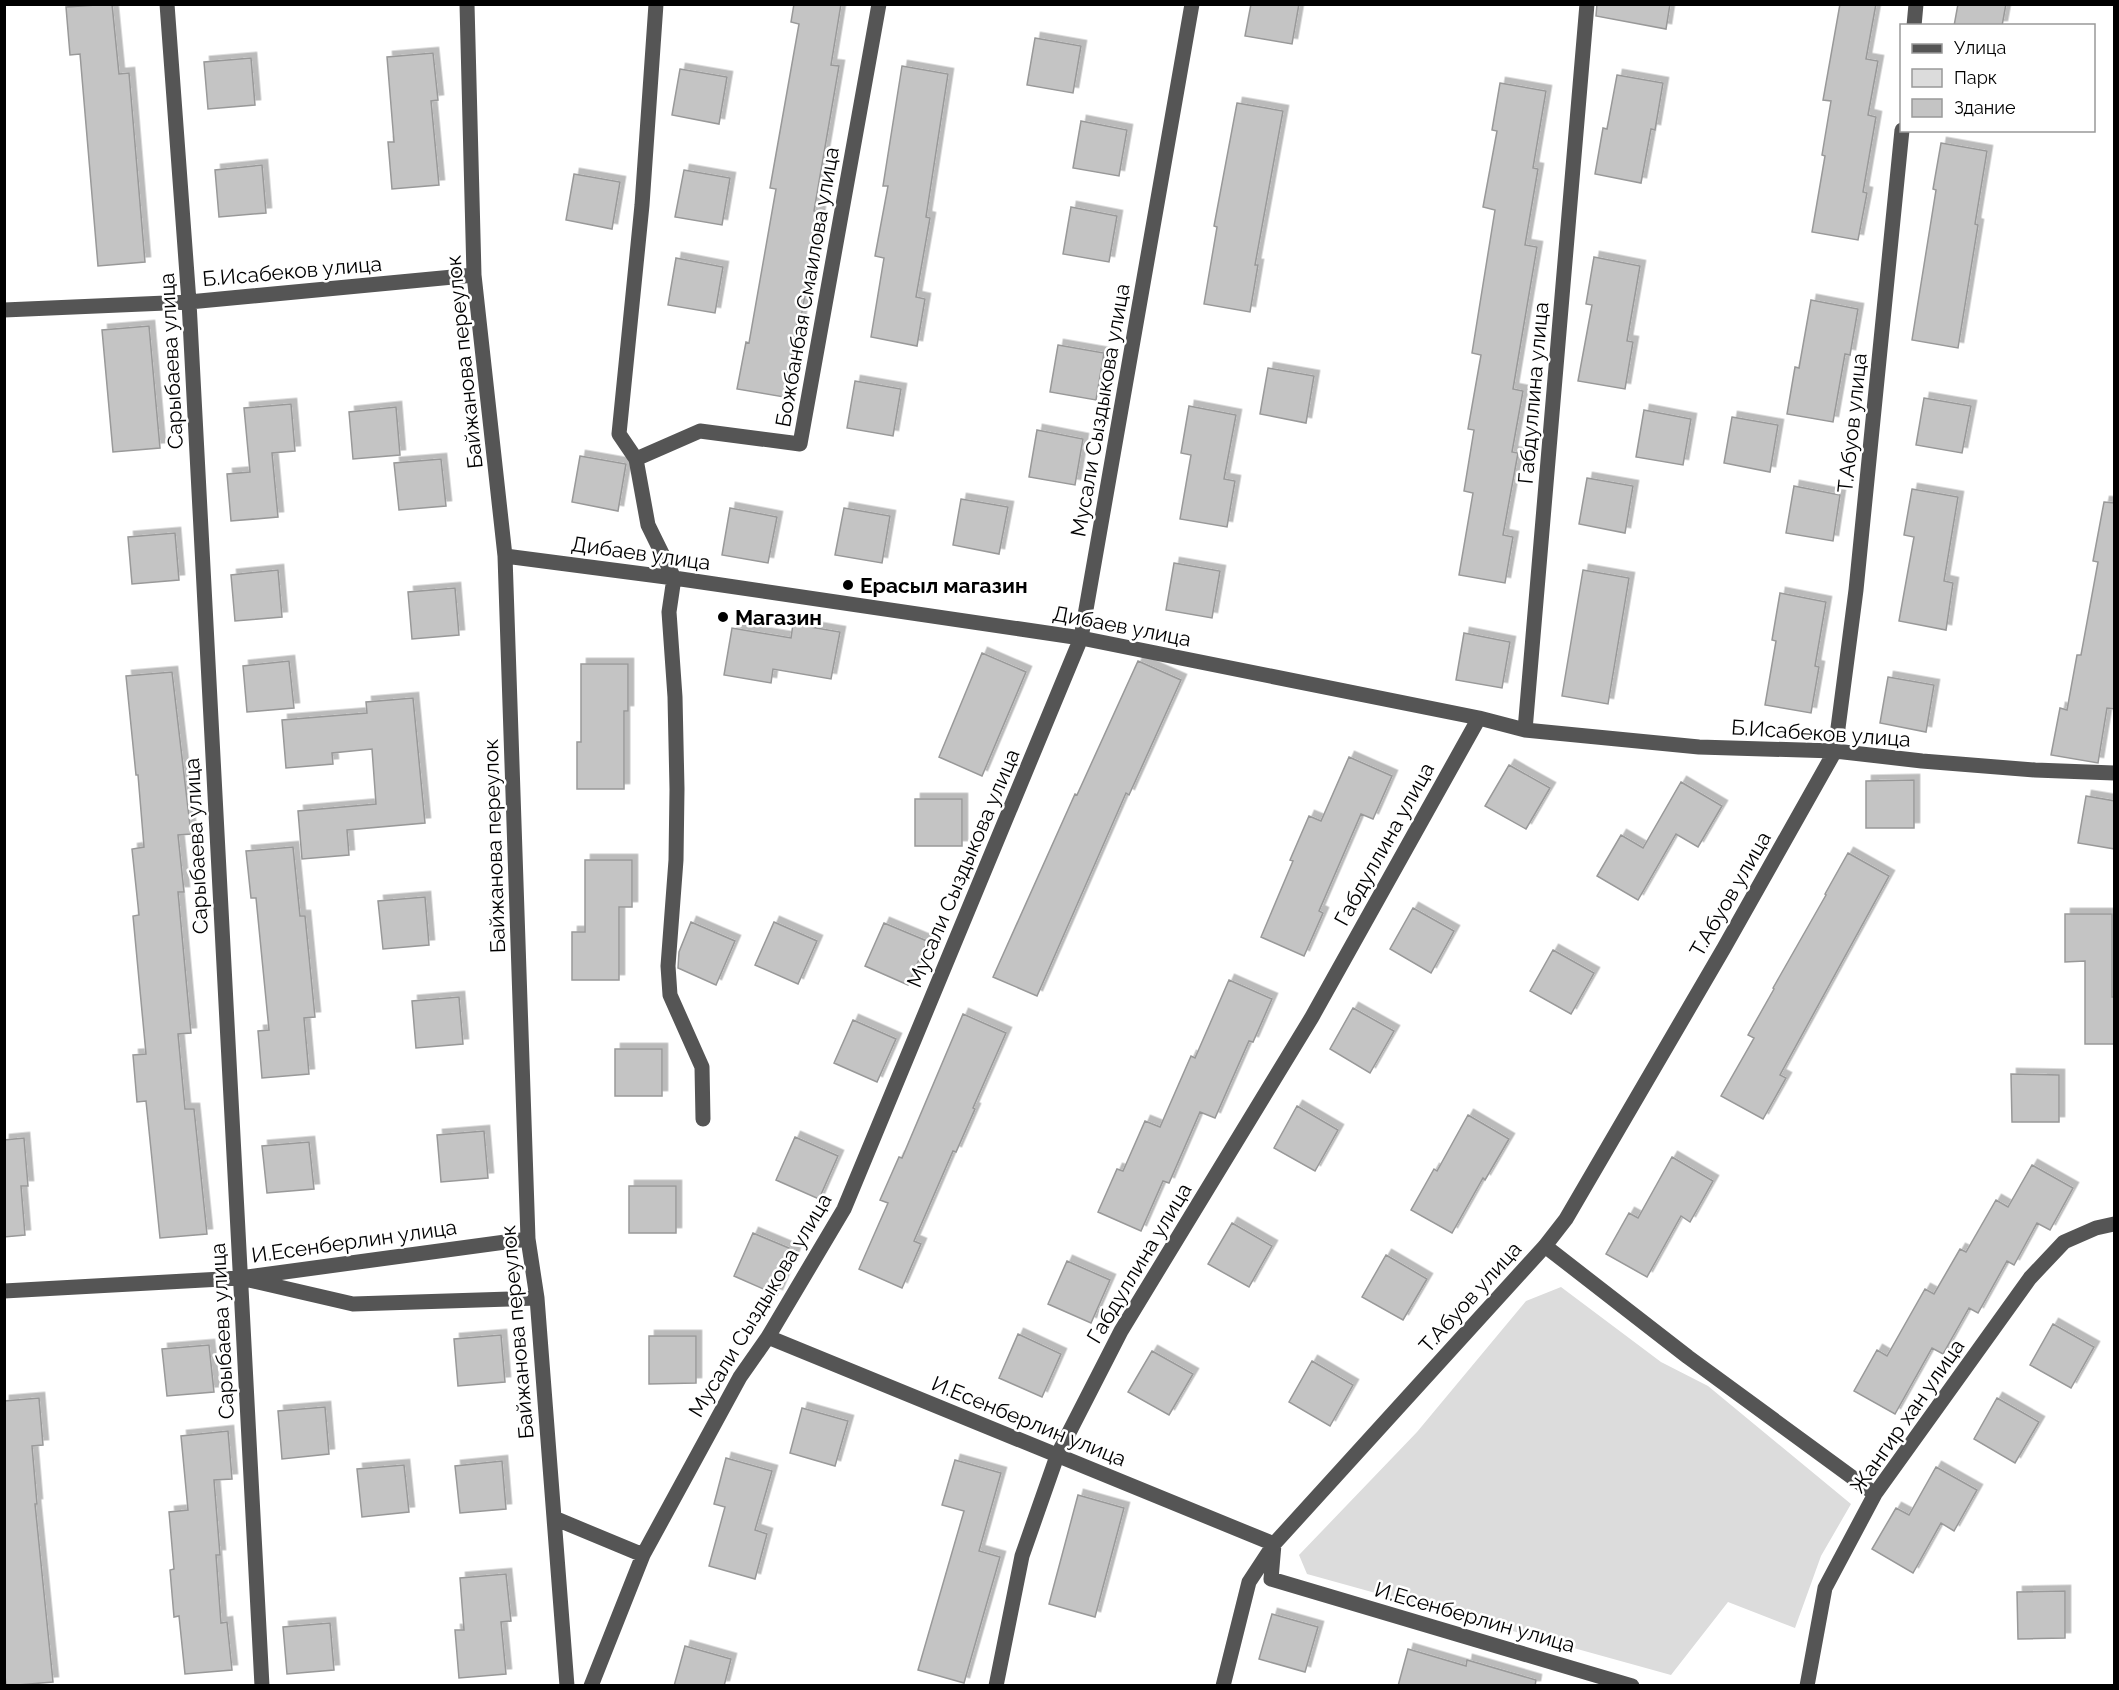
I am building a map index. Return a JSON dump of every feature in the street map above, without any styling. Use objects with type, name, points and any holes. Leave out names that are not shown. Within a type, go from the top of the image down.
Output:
[{"type":"street","name":"Сарыбаева улица","points":[[167,4],[189,302],[262,1686]]},
{"type":"street","name":"Байжанова переулок","points":[[466,4],[474,275],[505,556],[528,1239],[537,1298],[567,1686]]},
{"type":"street","points":[[656,4],[642,205],[619,434],[636,459],[648,525],[674,578],[669,612],[675,697],[676,860],[668,966],[670,995],[702,1067],[703,1119]]},
{"type":"street","name":"Божбанбая Смаилова улица","points":[[636,459],[700,431],[800,444],[879,4]]},
{"type":"street","name":"Мусали Сыздыкова улица","points":[[591,1686],[643,1555],[740,1377],[768,1337],[844,1209],[1081,638],[1192,4]]},
{"type":"street","name":"Габдуллина улица","points":[[1525,730],[1587,4]]},
{"type":"street","points":[[1914,24],[1916,4]]},
{"type":"street","name":"Т.Абуов улица","points":[[1274,1544],[1545,1246],[1566,1219],[1724,948],[1835,751],[1857,590],[1902,132]]},
{"type":"street","name":"Б.Исабеков улица","points":[[4,309],[189,302],[474,275]]},
{"type":"street","name":"Дибаев улица","points":[[505,556],[674,578],[1081,638],[1479,718]]},
{"type":"street","points":[[1479,718],[1525,730]]},
{"type":"street","name":"Габдуллина улица","points":[[996,1686],[1022,1556],[1057,1456],[1121,1331],[1312,1017],[1479,718]]},
{"type":"street","name":"Б.Исабеков улица","points":[[1525,730],[1699,747],[1835,751],[1945,763],[2115,773]]},
{"type":"street","name":"Жангир хан улица","points":[[1807,1686],[1825,1588],[1875,1494],[2030,1278],[2064,1242],[2096,1228],[2115,1224]]},
{"type":"street","name":"И.Есенберлин улица","points":[[4,1291],[240,1278],[528,1239]]},
{"type":"street","points":[[1545,1246],[1688,1357],[1875,1494]]},
{"type":"street","points":[[240,1278],[353,1304],[537,1298]]},
{"type":"street","name":"И.Есенберлин улица","points":[[768,1337],[1274,1544],[1271,1579],[1632,1686]]},
{"type":"street","points":[[554,1518],[643,1555]]},
{"type":"street","points":[[1223,1686],[1249,1582],[1274,1544]]},
{"type":"green space","points":[[1561,1287],[1661,1362],[1708,1386],[1851,1504],[1821,1556],[1795,1628],[1728,1602],[1671,1675],[1307,1574],[1299,1555],[1417,1432],[1526,1301]]},
{"type":"building","points":[[112,4],[119,74],[129,73],[145,262],[98,266],[80,54],[70,55],[66,7]]},
{"type":"building","points":[[794,4],[841,4],[831,65],[839,66],[814,211],[820,212],[784,397],[737,389],[746,342],[749,343],[776,189],[770,188],[799,24],[791,22]]},
{"type":"building","points":[[1251,4],[1299,4],[1292,44],[1245,36]]},
{"type":"building","points":[[1597,4],[1670,4],[1666,29],[1596,16]]},
{"type":"building","points":[[1840,4],[1876,4],[1866,59],[1878,61],[1868,115],[1876,117],[1863,192],[1867,193],[1858,240],[1812,232],[1825,156],[1822,155],[1831,101],[1823,100]]},
{"type":"building","points":[[1958,4],[2006,4],[2002,24],[1954,24]]},
{"type":"building","points":[[1035,38],[1081,46],[1073,93],[1027,85]]},
{"type":"building","points":[[433,53],[438,100],[431,101],[439,185],[392,189],[388,142],[394,142],[387,57]]},
{"type":"building","points":[[251,58],[255,105],[208,109],[204,62]]},
{"type":"building","points":[[902,66],[948,74],[926,217],[930,218],[916,297],[925,299],[917,346],[871,337],[884,258],[875,256],[888,186],[883,186]]},
{"type":"building","points":[[680,69],[727,77],[719,124],[672,115]]},
{"type":"building","points":[[1617,75],[1663,83],[1655,130],[1651,129],[1641,183],[1595,174],[1603,128],[1607,129]]},
{"type":"building","points":[[1500,83],[1546,91],[1533,168],[1538,169],[1525,245],[1537,247],[1513,389],[1523,391],[1512,452],[1518,453],[1503,535],[1513,537],[1505,583],[1459,575],[1473,493],[1464,491],[1474,430],[1468,429],[1481,355],[1472,353],[1495,210],[1483,207],[1497,131],[1492,130]]},
{"type":"building","points":[[1237,103],[1283,111],[1255,265],[1258,265],[1250,312],[1204,304],[1217,227],[1214,226]]},
{"type":"building","points":[[1081,121],[1127,130],[1119,176],[1073,168]]},
{"type":"building","points":[[1941,143],[1987,151],[1975,224],[1978,225],[1958,348],[1912,340],[1936,190],[1933,189]]},
{"type":"building","points":[[262,165],[266,213],[219,217],[215,170]]},
{"type":"building","points":[[684,170],[730,178],[722,225],[675,217]]},
{"type":"building","points":[[574,174],[620,182],[612,229],[566,220]]},
{"type":"building","points":[[1071,207],[1117,216],[1109,262],[1063,254]]},
{"type":"building","points":[[1594,257],[1640,266],[1627,341],[1633,342],[1625,389],[1578,381],[1592,305],[1586,304]]},
{"type":"building","points":[[676,258],[723,267],[715,313],[668,305]]},
{"type":"building","points":[[1811,300],[1858,309],[1850,355],[1845,354],[1833,422],[1787,414],[1795,367],[1799,368]]},
{"type":"building","points":[[149,326],[160,448],[113,452],[102,330]]},
{"type":"building","points":[[1058,345],[1104,353],[1096,400],[1050,392]]},
{"type":"building","points":[[1268,368],[1314,376],[1306,423],[1260,414]]},
{"type":"building","points":[[855,381],[901,389],[893,436],[847,428]]},
{"type":"building","points":[[1924,398],[1971,406],[1962,453],[1916,445]]},
{"type":"building","points":[[291,404],[295,451],[272,453],[278,517],[231,521],[227,474],[250,472],[244,408]]},
{"type":"building","points":[[1189,406],[1236,415],[1224,479],[1235,481],[1227,527],[1180,519],[1191,455],[1181,453]]},
{"type":"building","points":[[396,407],[400,455],[353,459],[349,412]]},
{"type":"building","points":[[1644,410],[1691,419],[1683,465],[1636,457]]},
{"type":"building","points":[[1732,417],[1778,425],[1770,472],[1724,463]]},
{"type":"building","points":[[1037,430],[1083,439],[1075,485],[1029,477]]},
{"type":"building","points":[[580,456],[626,464],[618,511],[572,502]]},
{"type":"building","points":[[441,459],[446,506],[399,510],[394,463]]},
{"type":"building","points":[[1587,478],[1633,486],[1625,533],[1579,524]]},
{"type":"building","points":[[1794,486],[1840,495],[1833,541],[1786,533]]},
{"type":"building","points":[[1912,489],[1958,497],[1944,581],[1953,583],[1946,630],[1899,621],[1914,537],[1904,535]]},
{"type":"building","points":[[961,499],[1008,507],[999,554],[953,545]]},
{"type":"building","points":[[2104,502],[2115,503],[2115,709],[2107,708],[2098,763],[2051,755],[2060,708],[2067,710],[2077,655],[2081,655],[2098,562],[2093,561]]},
{"type":"building","points":[[730,508],[777,517],[768,563],[722,555]]},
{"type":"building","points":[[844,508],[890,516],[882,563],[835,555]]},
{"type":"building","points":[[175,533],[179,580],[132,584],[128,537]]},
{"type":"building","points":[[1174,563],[1220,571],[1212,618],[1166,610]]},
{"type":"building","points":[[278,570],[282,617],[235,621],[231,575]]},
{"type":"building","points":[[1583,570],[1629,578],[1608,704],[1562,696]]},
{"type":"building","points":[[455,588],[459,635],[412,639],[408,592]]},
{"type":"building","points":[[1780,593],[1826,602],[1815,666],[1819,667],[1811,713],[1765,705],[1776,641],[1772,640]]},
{"type":"building","points":[[793,624],[840,632],[831,679],[773,669],[771,683],[724,675],[732,628],[791,638]]},
{"type":"building","points":[[1464,633],[1510,642],[1502,688],[1456,680]]},
{"type":"building","points":[[982,653],[1026,672],[982,776],[939,757]]},
{"type":"building","points":[[289,661],[294,708],[247,712],[243,666]]},
{"type":"building","points":[[1138,661],[1181,680],[1129,795],[1126,793],[1037,996],[993,977]]},
{"type":"building","points":[[581,664],[628,664],[628,711],[624,711],[624,789],[577,789],[577,742],[581,742]]},
{"type":"building","points":[[172,672],[191,834],[178,835],[184,892],[178,892],[191,1033],[178,1034],[185,1109],[194,1109],[207,1234],[160,1238],[146,1101],[137,1102],[133,1055],[146,1054],[133,916],[139,915],[132,849],[144,847],[126,676]]},
{"type":"building","points":[[1888,677],[1934,685],[1926,732],[1880,723]]},
{"type":"building","points":[[413,698],[425,823],[347,830],[349,855],[302,859],[298,811],[376,804],[372,749],[332,753],[333,764],[286,768],[282,720],[367,713],[366,702]]},
{"type":"building","points":[[1349,757],[1392,776],[1373,819],[1361,814],[1319,911],[1323,913],[1304,956],[1261,937],[1309,816],[1321,821]]},
{"type":"building","points":[[1509,765],[1550,788],[1526,829],[1485,806]]},
{"type":"building","points":[[1914,780],[1914,828],[1866,828],[1866,781]]},
{"type":"building","points":[[1681,782],[1722,806],[1698,847],[1676,834],[1638,900],[1597,876],[1621,835],[1643,848]]},
{"type":"building","points":[[2086,796],[2115,801],[2115,849],[2078,843]]},
{"type":"building","points":[[915,799],[962,799],[962,846],[915,846]]},
{"type":"building","points":[[293,847],[300,916],[305,916],[315,1017],[304,1018],[309,1074],[262,1078],[258,1031],[269,1030],[256,898],[251,898],[246,851]]},
{"type":"building","points":[[1848,853],[1889,876],[1780,1075],[1786,1078],[1763,1119],[1721,1096],[1754,1038],[1748,1035]]},
{"type":"building","points":[[585,860],[632,860],[632,907],[619,907],[619,980],[572,980],[572,932],[585,932]]},
{"type":"building","points":[[425,897],[429,945],[383,949],[378,901]]},
{"type":"building","points":[[1413,908],[1454,931],[1431,973],[1390,949]]},
{"type":"building","points":[[2065,914],[2112,914],[2112,997],[2115,997],[2115,1044],[2085,1044],[2085,961],[2065,962]]},
{"type":"building","points":[[691,922],[735,941],[716,985],[678,968],[679,952]]},
{"type":"building","points":[[774,922],[817,941],[798,984],[755,965]]},
{"type":"building","points":[[884,923],[927,941],[908,985],[865,966]]},
{"type":"building","points":[[1553,950],[1594,973],[1571,1014],[1530,991]]},
{"type":"building","points":[[1229,980],[1272,999],[1253,1042],[1249,1041],[1215,1118],[1200,1112],[1169,1183],[1163,1181],[1141,1231],[1098,1212],[1117,1169],[1123,1171],[1145,1121],[1160,1127],[1191,1056],[1195,1058]]},
{"type":"building","points":[[459,997],[463,1044],[416,1048],[412,1001]]},
{"type":"building","points":[[1353,1008],[1394,1031],[1370,1073],[1330,1049]]},
{"type":"building","points":[[963,1014],[1006,1033],[956,1152],[953,1151],[914,1241],[921,1244],[902,1288],[859,1269],[888,1203],[880,1200],[899,1157],[902,1158]]},
{"type":"building","points":[[853,1020],[896,1039],[877,1082],[834,1063]]},
{"type":"building","points":[[615,1049],[662,1049],[662,1096],[615,1096]]},
{"type":"building","points":[[2011,1074],[2059,1075],[2059,1122],[2012,1122]]},
{"type":"building","points":[[1297,1106],[1338,1130],[1315,1171],[1274,1148]]},
{"type":"building","points":[[1468,1115],[1509,1139],[1485,1180],[1483,1178],[1452,1233],[1411,1210],[1434,1169],[1437,1171]]},
{"type":"building","points":[[484,1131],[488,1178],[441,1182],[437,1135]]},
{"type":"building","points":[[795,1137],[838,1156],[819,1199],[776,1180]]},
{"type":"building","points":[[24,1138],[28,1186],[21,1186],[25,1235],[4,1237],[4,1140]]},
{"type":"building","points":[[309,1142],[314,1189],[267,1193],[262,1146]]},
{"type":"building","points":[[1672,1157],[1713,1181],[1690,1222],[1681,1216],[1647,1277],[1606,1254],[1629,1213],[1638,1218]]},
{"type":"building","points":[[2032,1165],[2073,1188],[2050,1230],[2037,1223],[2014,1265],[2007,1261],[1978,1313],[1969,1308],[1943,1354],[1932,1348],[1895,1414],[1854,1391],[1877,1350],[1887,1356],[1925,1289],[1934,1294],[1960,1249],[1966,1252],[1996,1200],[2008,1207]]},
{"type":"building","points":[[629,1186],[676,1186],[676,1233],[629,1233]]},
{"type":"building","points":[[1232,1223],[1272,1246],[1249,1287],[1208,1264]]},
{"type":"building","points":[[753,1233],[796,1251],[777,1295],[734,1276]]},
{"type":"building","points":[[1386,1255],[1427,1279],[1403,1320],[1362,1297]]},
{"type":"building","points":[[1067,1261],[1110,1280],[1091,1323],[1048,1304]]},
{"type":"building","points":[[2053,1324],[2094,1347],[2071,1388],[2030,1365]]},
{"type":"building","points":[[1018,1334],[1061,1354],[1042,1397],[999,1378]]},
{"type":"building","points":[[501,1335],[505,1382],[458,1386],[454,1339]]},
{"type":"building","points":[[649,1336],[696,1336],[696,1383],[649,1384]]},
{"type":"building","points":[[209,1345],[214,1392],[167,1396],[162,1349]]},
{"type":"building","points":[[1152,1351],[1193,1374],[1169,1415],[1128,1392]]},
{"type":"building","points":[[1312,1361],[1353,1385],[1330,1426],[1289,1402]]},
{"type":"building","points":[[39,1398],[43,1445],[32,1446],[37,1504],[35,1504],[53,1682],[6,1686],[4,1664],[4,1401]]},
{"type":"building","points":[[1997,1398],[2039,1422],[2015,1463],[1974,1439]]},
{"type":"building","points":[[325,1407],[329,1454],[282,1459],[278,1411]]},
{"type":"building","points":[[802,1408],[848,1421],[835,1466],[790,1453]]},
{"type":"building","points":[[228,1431],[232,1479],[214,1480],[220,1555],[216,1555],[221,1623],[227,1622],[232,1670],[185,1674],[179,1616],[174,1617],[170,1570],[174,1569],[169,1512],[188,1510],[181,1436]]},
{"type":"building","points":[[726,1458],[772,1471],[755,1530],[767,1534],[755,1579],[709,1566],[725,1507],[714,1504]]},
{"type":"building","points":[[955,1460],[1001,1473],[979,1551],[1000,1557],[964,1683],[918,1670],[964,1511],[942,1505]]},
{"type":"building","points":[[502,1461],[506,1509],[460,1513],[455,1466]]},
{"type":"building","points":[[404,1465],[409,1512],[362,1517],[357,1469]]},
{"type":"building","points":[[1936,1467],[1977,1490],[1954,1531],[1941,1523],[1913,1573],[1872,1549],[1896,1508],[1909,1515]]},
{"type":"building","points":[[1078,1495],[1124,1508],[1095,1617],[1049,1604]]},
{"type":"building","points":[[506,1574],[511,1621],[501,1622],[506,1674],[459,1678],[455,1630],[464,1630],[460,1578]]},
{"type":"building","points":[[2065,1591],[2065,1638],[2018,1639],[2017,1592]]},
{"type":"building","points":[[1272,1614],[1318,1627],[1305,1672],[1259,1659]]},
{"type":"building","points":[[330,1623],[334,1670],[287,1674],[283,1627]]},
{"type":"building","points":[[685,1646],[731,1659],[724,1686],[674,1686]]},
{"type":"building","points":[[1408,1649],[1466,1666],[1467,1660],[1536,1680],[1535,1686],[1398,1686]]},
{"type":"place","name":"Ерасыл магазин","points":[[848,585]]},
{"type":"place","name":"Магазин","points":[[723,617]]}]
